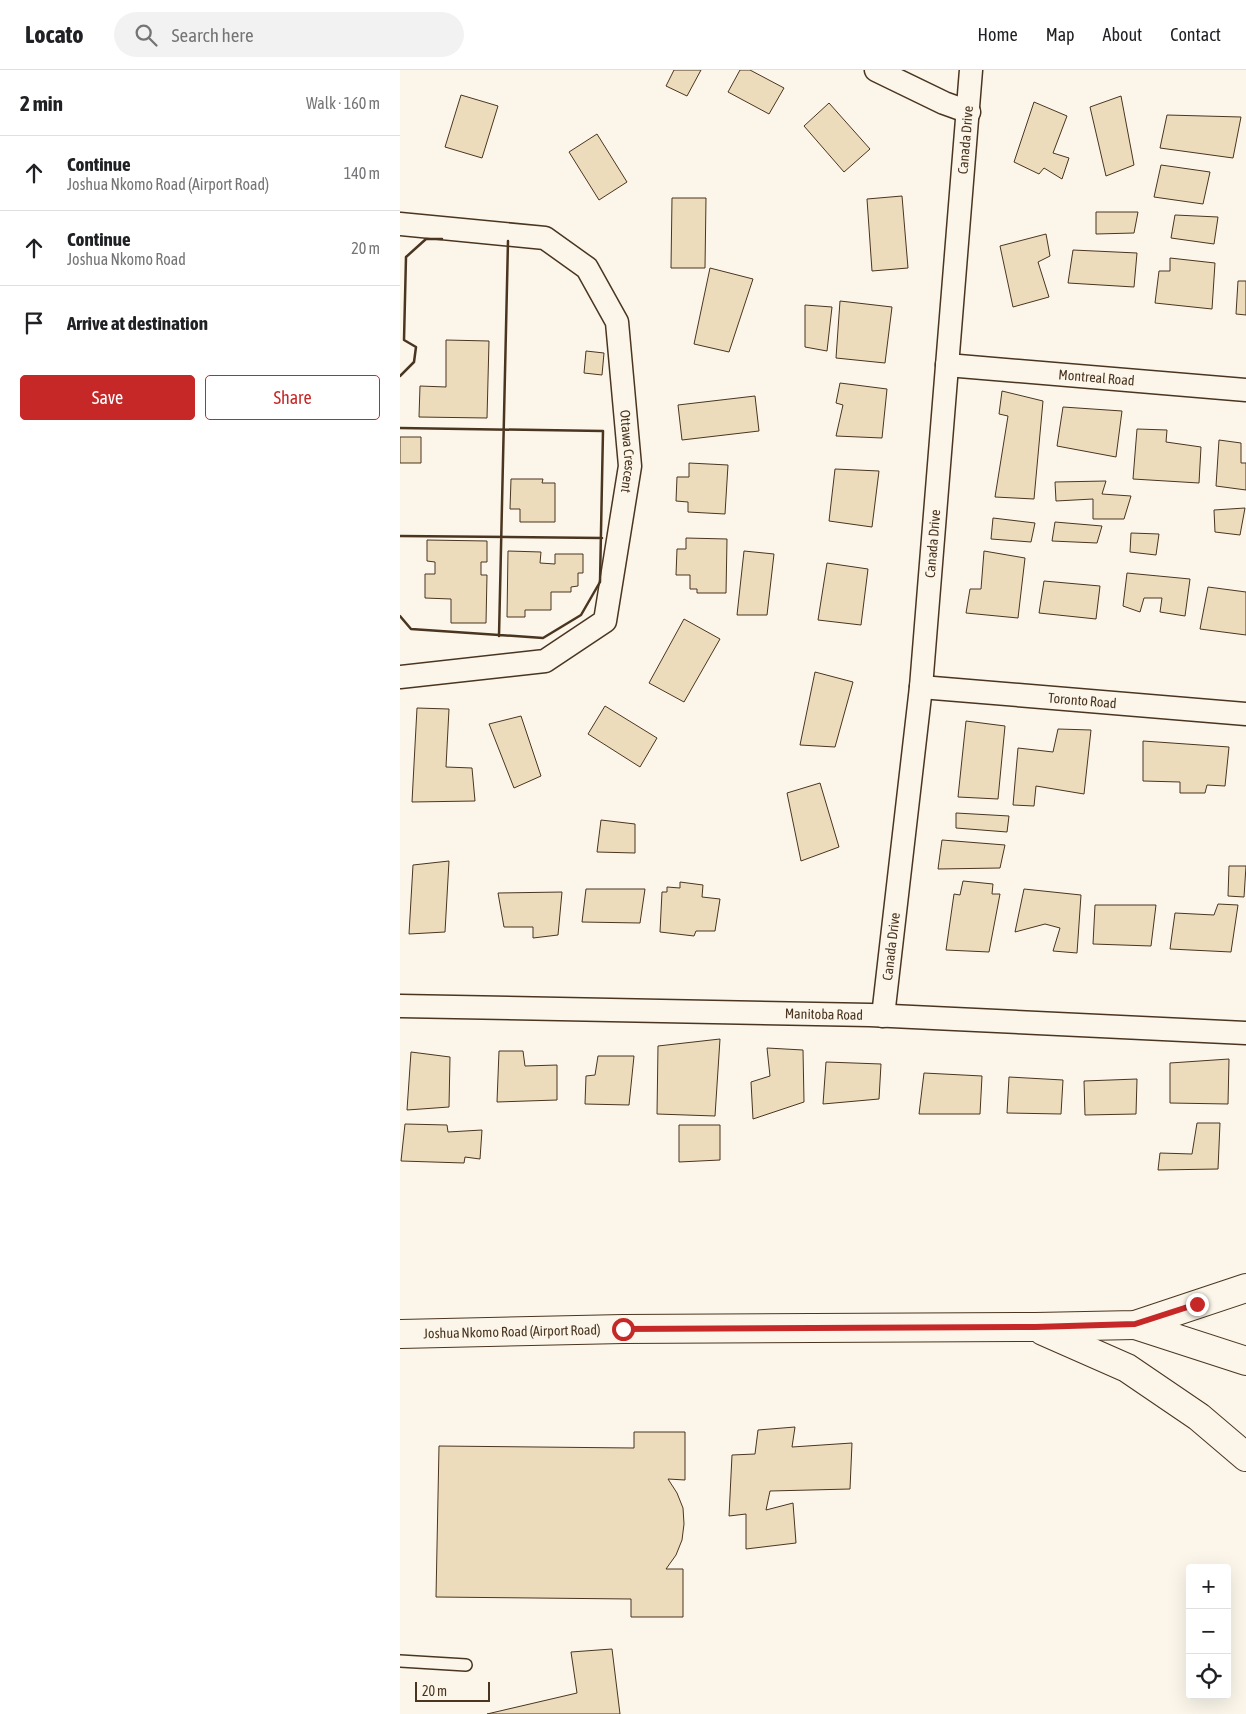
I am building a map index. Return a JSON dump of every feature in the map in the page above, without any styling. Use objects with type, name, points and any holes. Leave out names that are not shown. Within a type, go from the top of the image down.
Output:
[{"type":"street","points":[[876,70],[944,103],[969,112]]},
{"type":"street","name":"Canada Drive","points":[[883,1016],[921,687],[971,70]]},
{"type":"street","name":"Ottawa Crescent","points":[[400,224],[545,238],[587,268],[617,322],[630,466],[605,621],[545,661],[400,677]]},
{"type":"street","name":"Montreal Road","points":[[947,364],[1246,390]]},
{"type":"street","name":"Toronto Road","points":[[921,687],[1246,714]]},
{"type":"street","name":"Manitoba Road","points":[[400,1006],[883,1016],[1246,1033]]},
{"type":"street","points":[[1135,1324],[1246,1288]]},
{"type":"street","points":[[1135,1324],[1246,1361]]},
{"type":"street","name":"Joshua Nkomo Road (Airport Road)","points":[[400,1334],[623,1329],[1035,1327],[1135,1324]]},
{"type":"street","points":[[1035,1327],[1127,1368],[1199,1417],[1246,1457]]},
{"type":"lane","points":[[400,1661],[466,1665]]},
{"type":"building","points":[[674,70],[701,70],[687,96],[666,86]]},
{"type":"building","points":[[740,70],[750,70],[784,88],[769,114],[728,92]]},
{"type":"building","points":[[461,95],[498,106],[482,158],[445,147]]},
{"type":"building","points":[[1121,96],[1134,165],[1106,176],[1090,107]]},
{"type":"building","points":[[1034,102],[1067,116],[1053,153],[1069,158],[1062,179],[1044,168],[1039,174],[1014,162]]},
{"type":"building","points":[[829,103],[870,149],[844,172],[804,126]]},
{"type":"building","points":[[1167,115],[1241,117],[1233,158],[1160,148]]},
{"type":"building","points":[[597,134],[627,182],[599,200],[569,152]]},
{"type":"building","points":[[1161,165],[1210,172],[1203,204],[1154,197]]},
{"type":"building","points":[[902,196],[908,268],[872,271],[867,199]]},
{"type":"building","points":[[672,198],[706,198],[705,268],[671,268]]},
{"type":"building","points":[[1096,212],[1138,212],[1134,233],[1096,234]]},
{"type":"building","points":[[1175,215],[1218,217],[1214,244],[1171,238]]},
{"type":"building","points":[[1046,234],[1050,256],[1038,262],[1049,297],[1013,307],[1000,246]]},
{"type":"building","points":[[1073,250],[1137,253],[1134,287],[1068,283]]},
{"type":"building","points":[[1170,258],[1215,263],[1212,309],[1155,303],[1159,271],[1170,271]]},
{"type":"building","points":[[710,268],[753,279],[729,352],[694,344]]},
{"type":"building","points":[[1238,281],[1246,281],[1246,315],[1236,314]]},
{"type":"building","points":[[840,301],[892,307],[885,363],[836,358]]},
{"type":"building","points":[[805,305],[832,307],[827,351],[805,347]]},
{"type":"building","points":[[446,340],[489,341],[487,418],[419,417],[420,386],[446,387]]},
{"type":"building","points":[[586,351],[604,353],[602,375],[584,373]]},
{"type":"building","points":[[840,383],[887,389],[882,438],[836,436],[843,405],[836,403]]},
{"type":"building","points":[[1002,391],[1043,401],[1034,499],[995,497],[1008,416],[999,414]]},
{"type":"building","points":[[755,396],[759,431],[682,440],[678,405]]},
{"type":"building","points":[[1063,407],[1122,411],[1116,457],[1057,446]]},
{"type":"building","points":[[1137,429],[1167,430],[1166,442],[1201,447],[1199,483],[1133,479]]},
{"type":"building","points":[[400,437],[421,437],[421,463],[400,463]]},
{"type":"building","points":[[1219,440],[1241,443],[1241,463],[1246,463],[1246,490],[1216,486]]},
{"type":"building","points":[[689,463],[728,465],[725,514],[688,512],[688,502],[676,501],[677,477],[689,477]]},
{"type":"building","points":[[835,469],[879,471],[872,527],[829,521]]},
{"type":"building","points":[[511,479],[543,479],[542,483],[555,483],[555,522],[520,522],[520,509],[510,509]]},
{"type":"building","points":[[1106,481],[1102,494],[1131,496],[1124,519],[1093,519],[1093,499],[1056,501],[1055,482]]},
{"type":"building","points":[[1245,508],[1240,535],[1215,532],[1214,510]]},
{"type":"building","points":[[993,518],[1035,523],[1031,542],[991,539]]},
{"type":"building","points":[[1055,522],[1102,526],[1097,543],[1052,541]]},
{"type":"building","points":[[1131,533],[1159,534],[1156,555],[1130,552]]},
{"type":"building","points":[[686,538],[727,539],[726,593],[697,593],[697,589],[690,589],[690,575],[676,575],[677,549],[686,549]]},
{"type":"building","points":[[427,540],[487,541],[487,562],[481,562],[481,575],[487,575],[486,623],[451,623],[451,599],[425,598],[425,574],[435,574],[435,562],[427,561]]},
{"type":"building","points":[[508,551],[541,552],[540,563],[555,564],[555,554],[583,554],[583,573],[578,573],[578,586],[571,587],[571,592],[551,592],[551,610],[525,610],[525,617],[507,617]]},
{"type":"building","points":[[744,551],[774,554],[767,615],[737,615]]},
{"type":"building","points":[[984,551],[1025,558],[1018,618],[966,613],[970,589],[981,589]]},
{"type":"building","points":[[827,563],[868,569],[861,625],[818,620]]},
{"type":"building","points":[[1127,573],[1190,579],[1185,616],[1160,612],[1162,598],[1144,598],[1140,612],[1123,606]]},
{"type":"building","points":[[1044,581],[1100,586],[1096,619],[1039,613]]},
{"type":"building","points":[[1208,587],[1246,592],[1246,635],[1200,629]]},
{"type":"building","points":[[684,619],[720,639],[684,702],[649,683]]},
{"type":"building","points":[[815,672],[853,682],[835,747],[800,745]]},
{"type":"building","points":[[605,706],[657,738],[640,767],[588,734]]},
{"type":"building","points":[[417,708],[449,709],[446,767],[472,768],[475,801],[412,802]]},
{"type":"building","points":[[521,716],[541,776],[514,788],[489,724]]},
{"type":"building","points":[[966,721],[1005,726],[998,799],[958,797]]},
{"type":"building","points":[[1058,729],[1091,730],[1084,794],[1036,786],[1034,806],[1013,805],[1018,748],[1053,752]]},
{"type":"building","points":[[1143,741],[1229,747],[1225,786],[1207,785],[1205,793],[1180,793],[1180,782],[1143,781]]},
{"type":"building","points":[[820,783],[839,847],[801,861],[787,793]]},
{"type":"building","points":[[956,813],[1009,816],[1007,832],[956,828]]},
{"type":"building","points":[[601,820],[635,824],[635,853],[597,852]]},
{"type":"building","points":[[942,840],[1005,845],[1000,868],[938,869]]},
{"type":"building","points":[[449,861],[445,932],[409,934],[413,865]]},
{"type":"building","points":[[1229,866],[1246,866],[1244,897],[1228,896]]},
{"type":"building","points":[[963,881],[993,884],[992,894],[1000,894],[989,952],[946,950],[954,894],[960,895]]},
{"type":"building","points":[[680,882],[703,885],[702,897],[720,899],[715,931],[696,931],[694,936],[660,932],[662,892],[667,892],[667,887],[680,888]]},
{"type":"building","points":[[586,889],[645,889],[640,923],[582,922]]},
{"type":"building","points":[[1024,889],[1081,895],[1077,953],[1053,951],[1060,928],[1045,924],[1015,932]]},
{"type":"building","points":[[562,892],[558,935],[533,938],[533,927],[504,927],[498,893]]},
{"type":"building","points":[[1218,904],[1238,905],[1231,952],[1170,949],[1175,913],[1214,915]]},
{"type":"building","points":[[1095,905],[1156,905],[1151,946],[1093,944]]},
{"type":"building","points":[[720,1039],[715,1116],[657,1114],[658,1046]]},
{"type":"building","points":[[767,1048],[803,1050],[804,1102],[753,1119],[751,1082],[770,1076]]},
{"type":"building","points":[[499,1051],[523,1051],[525,1066],[557,1065],[557,1100],[497,1102]]},
{"type":"building","points":[[411,1052],[450,1057],[449,1107],[407,1110]]},
{"type":"building","points":[[598,1056],[634,1056],[629,1105],[585,1104],[586,1076],[595,1075]]},
{"type":"building","points":[[1229,1059],[1228,1104],[1170,1103],[1170,1063]]},
{"type":"building","points":[[826,1062],[881,1064],[879,1099],[823,1104]]},
{"type":"building","points":[[924,1073],[982,1076],[980,1114],[919,1114]]},
{"type":"building","points":[[1009,1077],[1063,1080],[1061,1114],[1007,1113]]},
{"type":"building","points":[[1137,1079],[1136,1114],[1085,1115],[1084,1081]]},
{"type":"building","points":[[1197,1123],[1220,1123],[1218,1169],[1158,1170],[1160,1153],[1192,1154]]},
{"type":"building","points":[[405,1124],[447,1125],[448,1132],[482,1130],[480,1159],[465,1157],[464,1163],[401,1161]]},
{"type":"building","points":[[679,1125],[720,1125],[720,1160],[679,1162]]},
{"type":"building","points":[[795,1427],[792,1447],[852,1443],[850,1489],[770,1491],[766,1510],[793,1503],[796,1543],[746,1549],[746,1514],[729,1516],[732,1455],[755,1454],[758,1430]]},
{"type":"building","points":[[634,1432],[685,1432],[685,1480],[668,1479],[677,1493],[683,1508],[682,1540],[676,1555],[666,1569],[683,1569],[683,1617],[631,1617],[631,1599],[436,1597],[439,1446],[634,1448]]},
{"type":"building","points":[[612,1649],[620,1714],[487,1714],[577,1693],[571,1652]]},
{"type":"wall","points":[[400,376],[414,362],[416,347],[404,340],[406,257],[426,239],[442,239]]},
{"type":"wall","points":[[499,636],[508,241]]},
{"type":"wall","points":[[400,428],[603,431],[600,582],[581,615],[543,638],[411,629],[400,616]]},
{"type":"wall","points":[[400,536],[602,538]]},
{"type":"route","points":[[623,1329],[1035,1327],[1135,1324],[1197,1304]]}]
